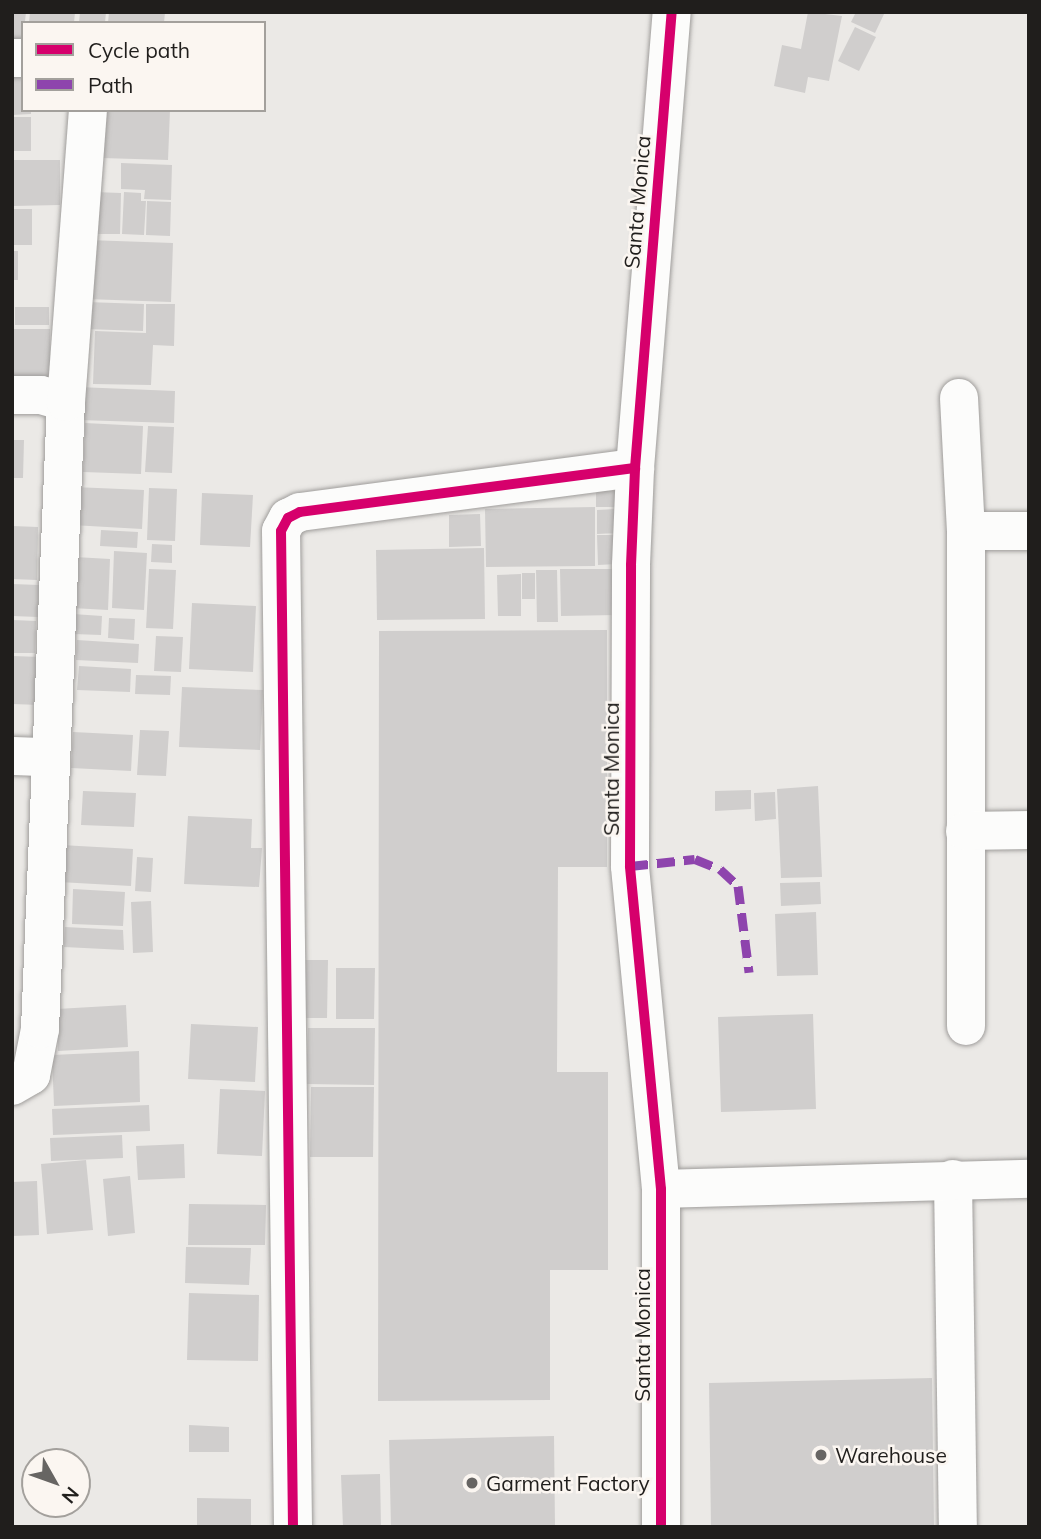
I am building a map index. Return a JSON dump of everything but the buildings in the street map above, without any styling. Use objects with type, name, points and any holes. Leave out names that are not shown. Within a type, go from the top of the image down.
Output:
[{"type":"street","name":"Santa Monica","points":[[661,1527],[661,1189],[630,866],[631,578],[635,468],[672,12]]},
{"type":"street","points":[[12,1086],[30,1075],[40,1029],[31,756],[66,402],[88,112]]},
{"type":"street","points":[[12,395],[41,396],[66,402]]},
{"type":"street","points":[[959,398],[967,531],[966,1026]]},
{"type":"street","points":[[293,1527],[281,531],[288,518],[300,512],[635,468]]},
{"type":"street","points":[[967,531],[1029,531]]},
{"type":"street","points":[[965,831],[1029,830]]},
{"type":"street","points":[[953,1179],[958,1527]]},
{"type":"street","points":[[661,1189],[1029,1179]]},
{"type":"marked path","points":[[630,866],[695,859],[720,869],[738,886],[749,972]]},
{"type":"cycle path","points":[[661,1527],[661,1189],[630,866],[631,565],[635,468],[672,12]]},
{"type":"cycle path","points":[[293,1527],[281,531],[288,518],[300,512],[635,468]]},
{"type":"place","name":"Warehouse","points":[[821,1455]]},
{"type":"place","name":"Garment Factory","points":[[472,1483]]}]
